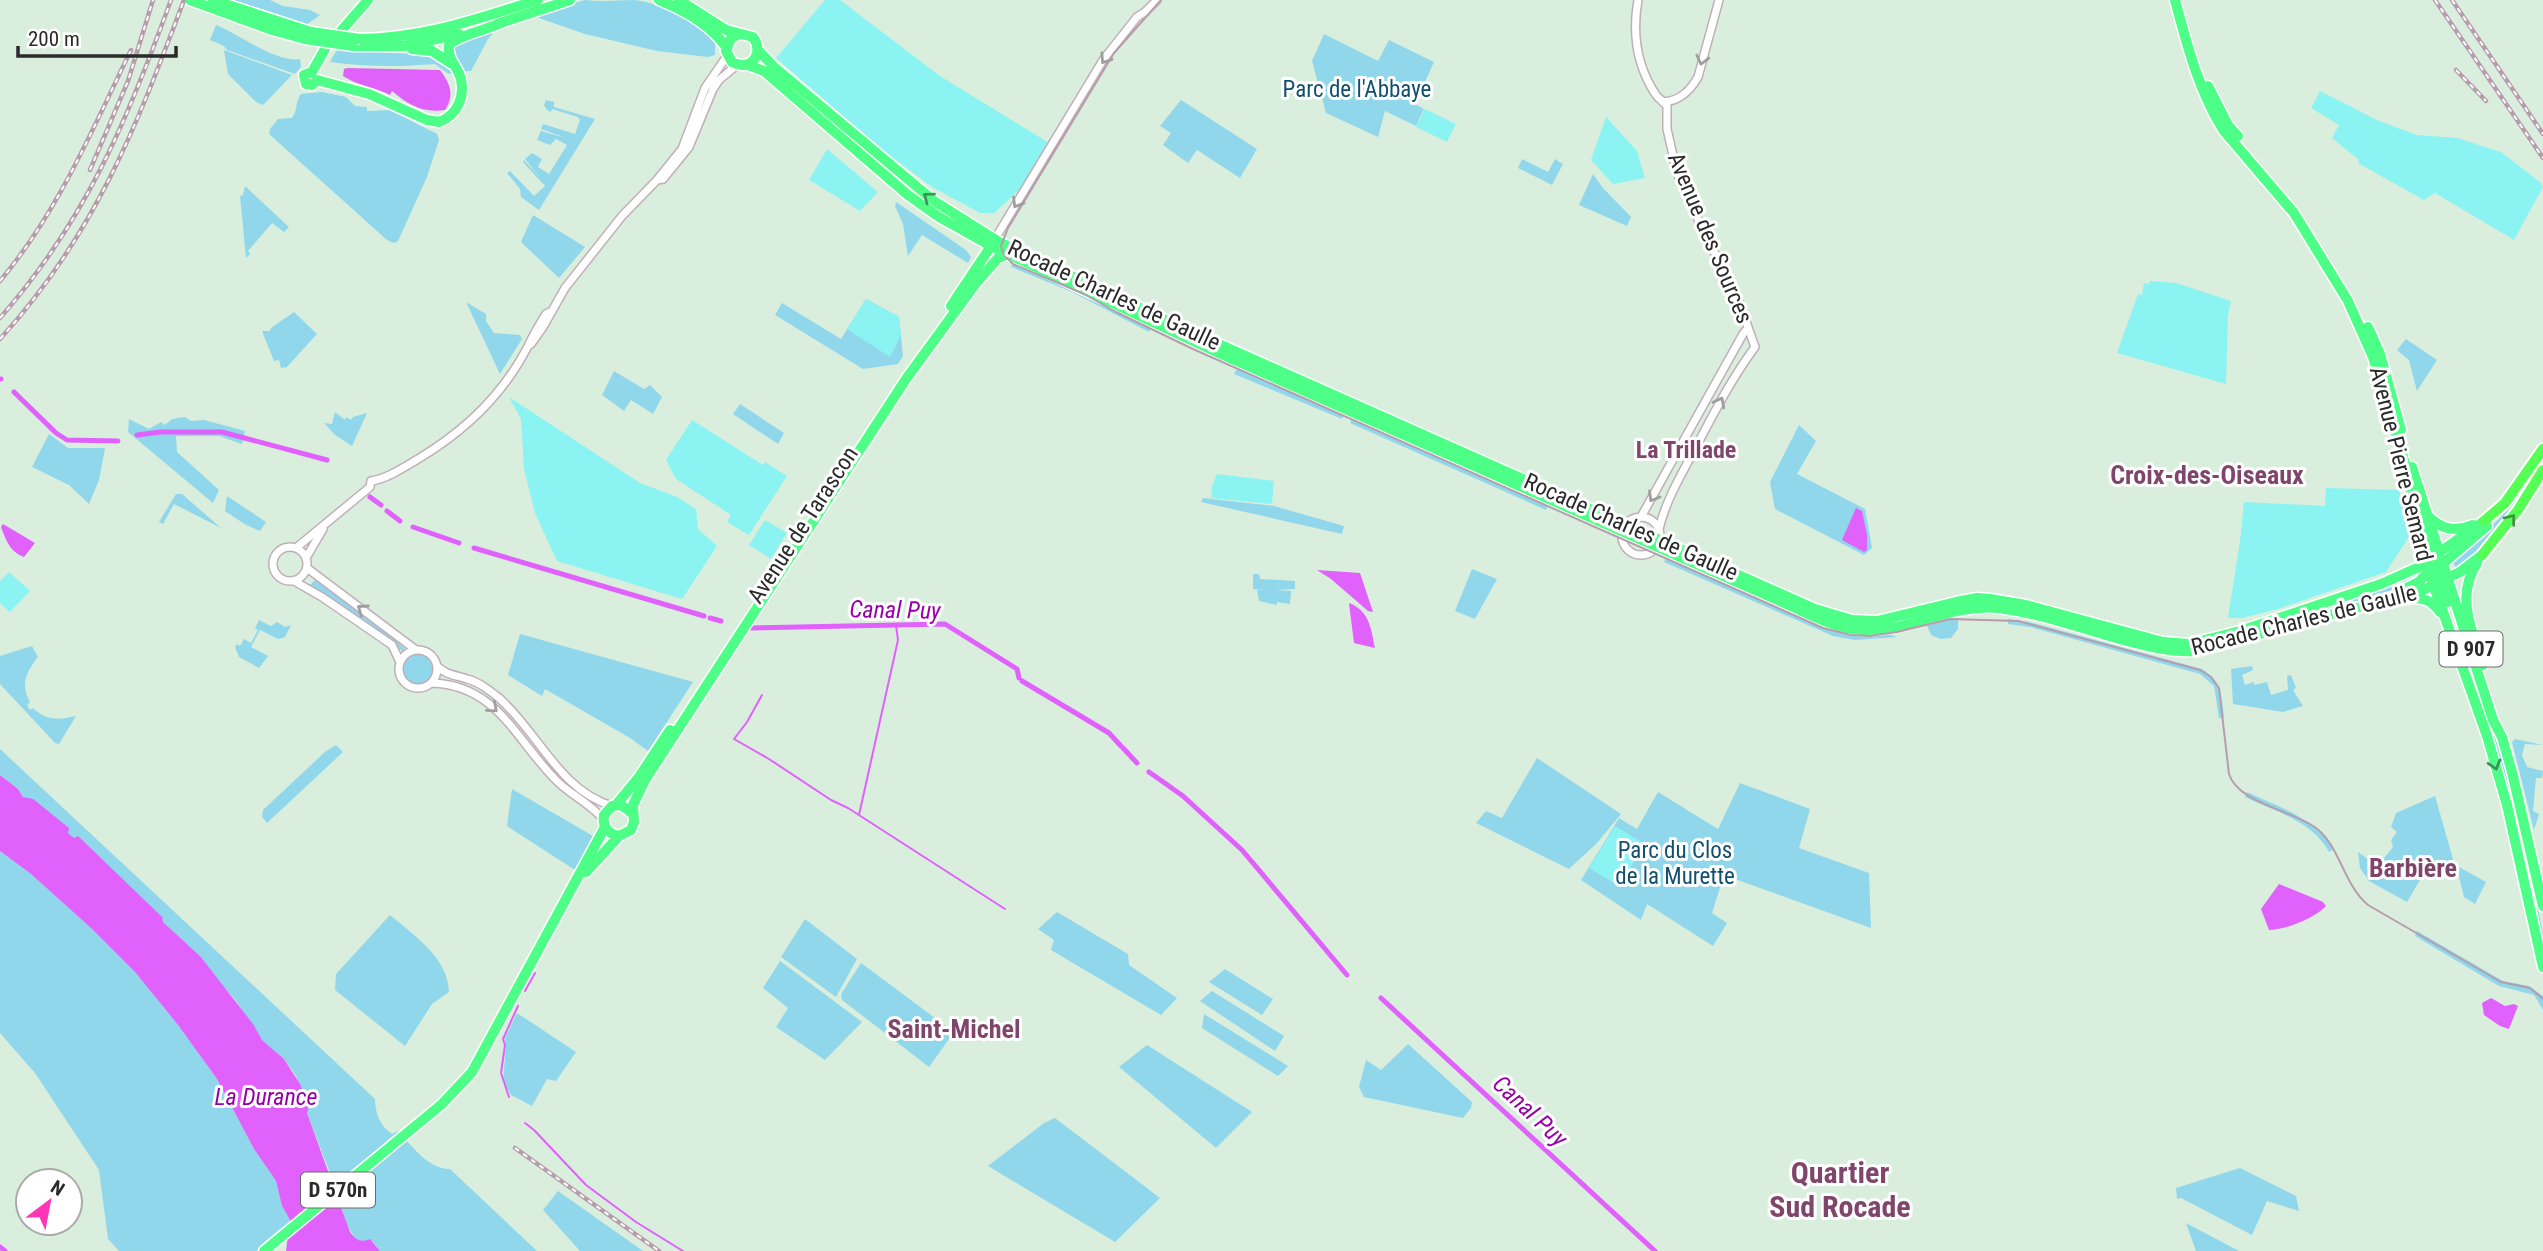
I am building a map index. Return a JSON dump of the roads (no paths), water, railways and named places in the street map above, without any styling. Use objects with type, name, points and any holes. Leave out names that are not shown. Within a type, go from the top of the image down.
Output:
[{"type":"highway","name":"Rocade Charles de Gaulle","points":[[2484,521],[2505,503],[2543,449]]},
{"type":"highway","points":[[2482,555],[2529,495],[2543,470]]},
{"type":"main road","points":[[190,0],[208,2],[272,30],[369,46],[425,49],[440,55],[455,66]]},
{"type":"main road","points":[[341,31],[368,0]]},
{"type":"main road","points":[[356,42],[439,30],[538,0]]},
{"type":"main road","points":[[369,46],[404,46],[441,39],[570,0]]},
{"type":"main road","points":[[659,0],[701,22],[725,55],[743,65],[756,59],[758,50],[753,37],[726,30],[682,1]]},
{"type":"main road","name":"Avenue Pierre Semard","points":[[2177,0],[2192,60],[2222,129],[2294,214],[2348,301],[2363,331],[2379,372],[2410,490],[2435,568],[2493,720],[2502,737],[2543,906]]},
{"type":"main road","name":"Avenue Pierre Semard","points":[[2177,0],[2200,66],[2228,125],[2293,203],[2369,329],[2381,358],[2426,514],[2444,615],[2487,736],[2504,795],[2543,967]]},
{"type":"main road","points":[[325,49],[314,76],[369,94],[427,120],[439,122],[454,113],[461,97],[461,78],[448,51],[452,41],[503,22]]},
{"type":"main road","points":[[725,55],[730,38],[739,34]]},
{"type":"main road","name":"Rocade Charles de Gaulle","points":[[758,50],[773,66],[904,178],[1011,252],[1223,355],[1624,528],[1658,538],[1839,617],[1878,621],[1977,598],[2026,606],[2163,642],[2195,643],[2435,568],[2472,564],[2482,555]]},
{"type":"main road","name":"Rocade Charles de Gaulle","points":[[743,65],[764,71],[908,195],[980,246],[983,258]]},
{"type":"main road","name":"Rocade Charles de Gaulle","points":[[951,224],[991,240]]},
{"type":"main road","name":"Avenue de Tarascon","points":[[614,805],[639,777],[865,428],[983,258],[991,240]]},
{"type":"main road","name":"Avenue de Tarascon","points":[[632,813],[645,780],[867,437],[976,283],[989,261],[991,240]]},
{"type":"main road","name":"Avenue de Tarascon","points":[[976,283],[998,258],[1011,252]]},
{"type":"main road","points":[[2435,568],[2490,523],[2505,503]]},
{"type":"main road","points":[[2426,514],[2448,529],[2465,528],[2484,521]]},
{"type":"main road","name":"Rocade Charles de Gaulle","points":[[1658,538],[1828,622],[1860,630],[1888,629],[1959,609],[1991,608],[2024,613],[2162,650],[2188,652],[2373,604],[2435,568],[2484,521]]},
{"type":"main road","points":[[2482,555],[2468,582],[2465,602],[2502,737]]},
{"type":"main road","points":[[1995,592],[2026,606]]},
{"type":"main road","points":[[2373,604],[2423,598],[2444,615]]},
{"type":"main road","points":[[1839,617],[1856,618],[1883,614]]},
{"type":"main road","points":[[2115,630],[2173,636]]},
{"type":"main road","points":[[614,805],[625,806],[632,813],[633,826],[603,850],[572,888],[604,823],[606,811],[614,805]]},
{"type":"main road","points":[[604,823],[608,832],[619,836]]},
{"type":"main road","name":"D 570n","points":[[264,1251],[412,1130],[465,1081],[482,1057],[528,966],[572,888]]},
{"type":"street","name":"Avenue de Tarascon","points":[[991,240],[1103,60],[1137,17],[1157,0]]},
{"type":"street","points":[[1638,0],[1633,30],[1635,44],[1654,91],[1663,102],[1680,97],[1691,88],[1698,77],[1719,0]]},
{"type":"street","points":[[604,823],[555,779],[495,708],[468,690],[450,684],[432,683],[420,688],[406,685],[400,677],[400,662],[392,645],[322,597],[278,577],[273,563],[281,549],[296,548],[370,487],[376,489],[378,482],[447,442],[472,422],[500,389],[536,338],[565,288],[618,221],[682,149],[705,88],[725,55]]},
{"type":"street","points":[[657,180],[663,179],[686,153],[713,89],[724,75],[743,65]]},
{"type":"street","name":"Avenue des Sources","points":[[1658,538],[1666,505],[1733,378],[1755,347],[1734,288],[1708,242],[1677,173],[1667,129],[1668,109],[1663,102]]},
{"type":"street","points":[[1641,517],[1748,328]]},
{"type":"street","points":[[1737,345],[1752,338]]},
{"type":"street","points":[[293,582],[301,578],[307,568],[306,558],[332,517]]},
{"type":"street","points":[[1641,517],[1654,522],[1658,538],[1646,555],[1634,554],[1624,546],[1624,528],[1633,518],[1641,517]]},
{"type":"street","points":[[296,548],[306,558]]},
{"type":"street","points":[[307,568],[416,650],[428,653],[445,674],[473,681],[498,698],[518,717],[563,774],[591,796],[614,805]]},
{"type":"street","points":[[400,662],[406,654],[416,650]]},
{"type":"street","points":[[432,683],[437,667]]},
{"type":"water","points":[[344,69],[440,70],[449,84],[448,105],[445,110],[422,109],[392,91],[390,95],[343,76]]},
{"type":"water","points":[[1856,508],[1862,511],[1867,535],[1867,550],[1864,552],[1842,540]]},
{"type":"water","points":[[3,524],[35,543],[24,557],[9,545],[1,527]]},
{"type":"water","points":[[1317,570],[1360,573],[1373,612],[1368,611]]},
{"type":"water","points":[[1349,603],[1365,616],[1371,628],[1375,648],[1354,643]]},
{"type":"water","name":"La Durance","points":[[0,775],[18,789],[23,797],[33,799],[69,828],[68,833],[74,838],[78,836],[162,917],[163,922],[200,956],[253,1024],[262,1040],[284,1059],[300,1084],[309,1106],[307,1113],[350,1232],[359,1240],[370,1239],[380,1251],[286,1251],[290,1220],[282,1206],[276,1181],[254,1149],[217,1079],[135,972],[31,874],[0,851]]},
{"type":"water","points":[[2279,884],[2323,902],[2326,906],[2315,915],[2299,922],[2269,930],[2261,909]]},
{"type":"water","points":[[2491,998],[2505,1006],[2518,1006],[2509,1029],[2484,1015],[2482,1003]]},
{"type":"waterway","name":"Canal Puy","points":[[14,392],[56,433],[67,440],[118,441]]},
{"type":"waterway","name":"Canal Puy","points":[[137,435],[160,432],[222,432],[327,460]]},
{"type":"waterway","name":"Canal Puy","points":[[370,497],[381,505]]},
{"type":"waterway","name":"Canal Puy","points":[[387,511],[400,521]]},
{"type":"waterway","name":"Canal Puy","points":[[413,527],[459,543]]},
{"type":"waterway","name":"Canal Puy","points":[[474,548],[704,616]]},
{"type":"waterway","name":"Canal Puy","points":[[710,618],[721,621]]},
{"type":"waterway","name":"Canal Puy","points":[[750,628],[945,624],[1017,669],[1019,678]]},
{"type":"waterway","points":[[859,815],[898,640],[896,625]]},
{"type":"waterway","name":"Canal Puy","points":[[1022,681],[1109,733],[1121,746]]},
{"type":"waterway","points":[[762,695],[734,739],[848,808],[1005,909]]},
{"type":"waterway","name":"Canal Puy","points":[[1123,748],[1137,763]]},
{"type":"waterway","name":"Canal Puy","points":[[1149,772],[1183,796],[1242,850],[1347,975]]},
{"type":"waterway","points":[[525,991],[535,973]]},
{"type":"waterway","name":"Canal Puy","points":[[1381,998],[1655,1251]]},
{"type":"waterway","points":[[509,1097],[501,1073],[505,1045],[503,1039],[518,1006]]},
{"type":"waterway","points":[[525,1123],[586,1185],[636,1222],[683,1251]]},
{"type":"waterway","points":[[0,1247],[5,1251]]},
{"type":"tram line","points":[[1161,0],[1114,53],[1008,228],[1001,246],[1004,255],[1013,264],[1084,294],[1193,349],[1823,628],[1851,635],[1870,636],[1950,619],[2018,621],[2200,670],[2211,677],[2219,688],[2229,774],[2234,784],[2254,799],[2316,828],[2331,845],[2353,887],[2368,905],[2501,982],[2530,988],[2543,999]]},
{"type":"railway","points":[[90,170],[128,81],[153,0]]},
{"type":"railway","points":[[0,318],[57,244],[101,168],[138,87],[171,0]]},
{"type":"railway","points":[[0,339],[62,261],[87,220],[129,136],[184,0]]},
{"type":"railway","points":[[2435,0],[2543,158]]},
{"type":"railway","points":[[2452,0],[2543,134]]},
{"type":"railway","points":[[0,281],[21,255],[57,199],[131,50]]},
{"type":"railway","points":[[2456,70],[2486,101]]},
{"type":"railway","points":[[515,1148],[659,1251]]},
{"type":"district","name":"La Trillade","points":[[1686,450]]},
{"type":"district","name":"Croix-des-Oiseaux","points":[[2207,475]]},
{"type":"district","name":"Barbière","points":[[2413,868]]},
{"type":"district","name":"Saint-Michel","points":[[954,1029]]},
{"type":"district","name":"Quartier Sud Rocade","points":[[1840,1189]]},
{"type":"park label","name":"Parc de l'Abbaye","points":[[1357,89]]},
{"type":"park label","name":"Parc du Clos de la Murette","points":[[1675,863]]}]
